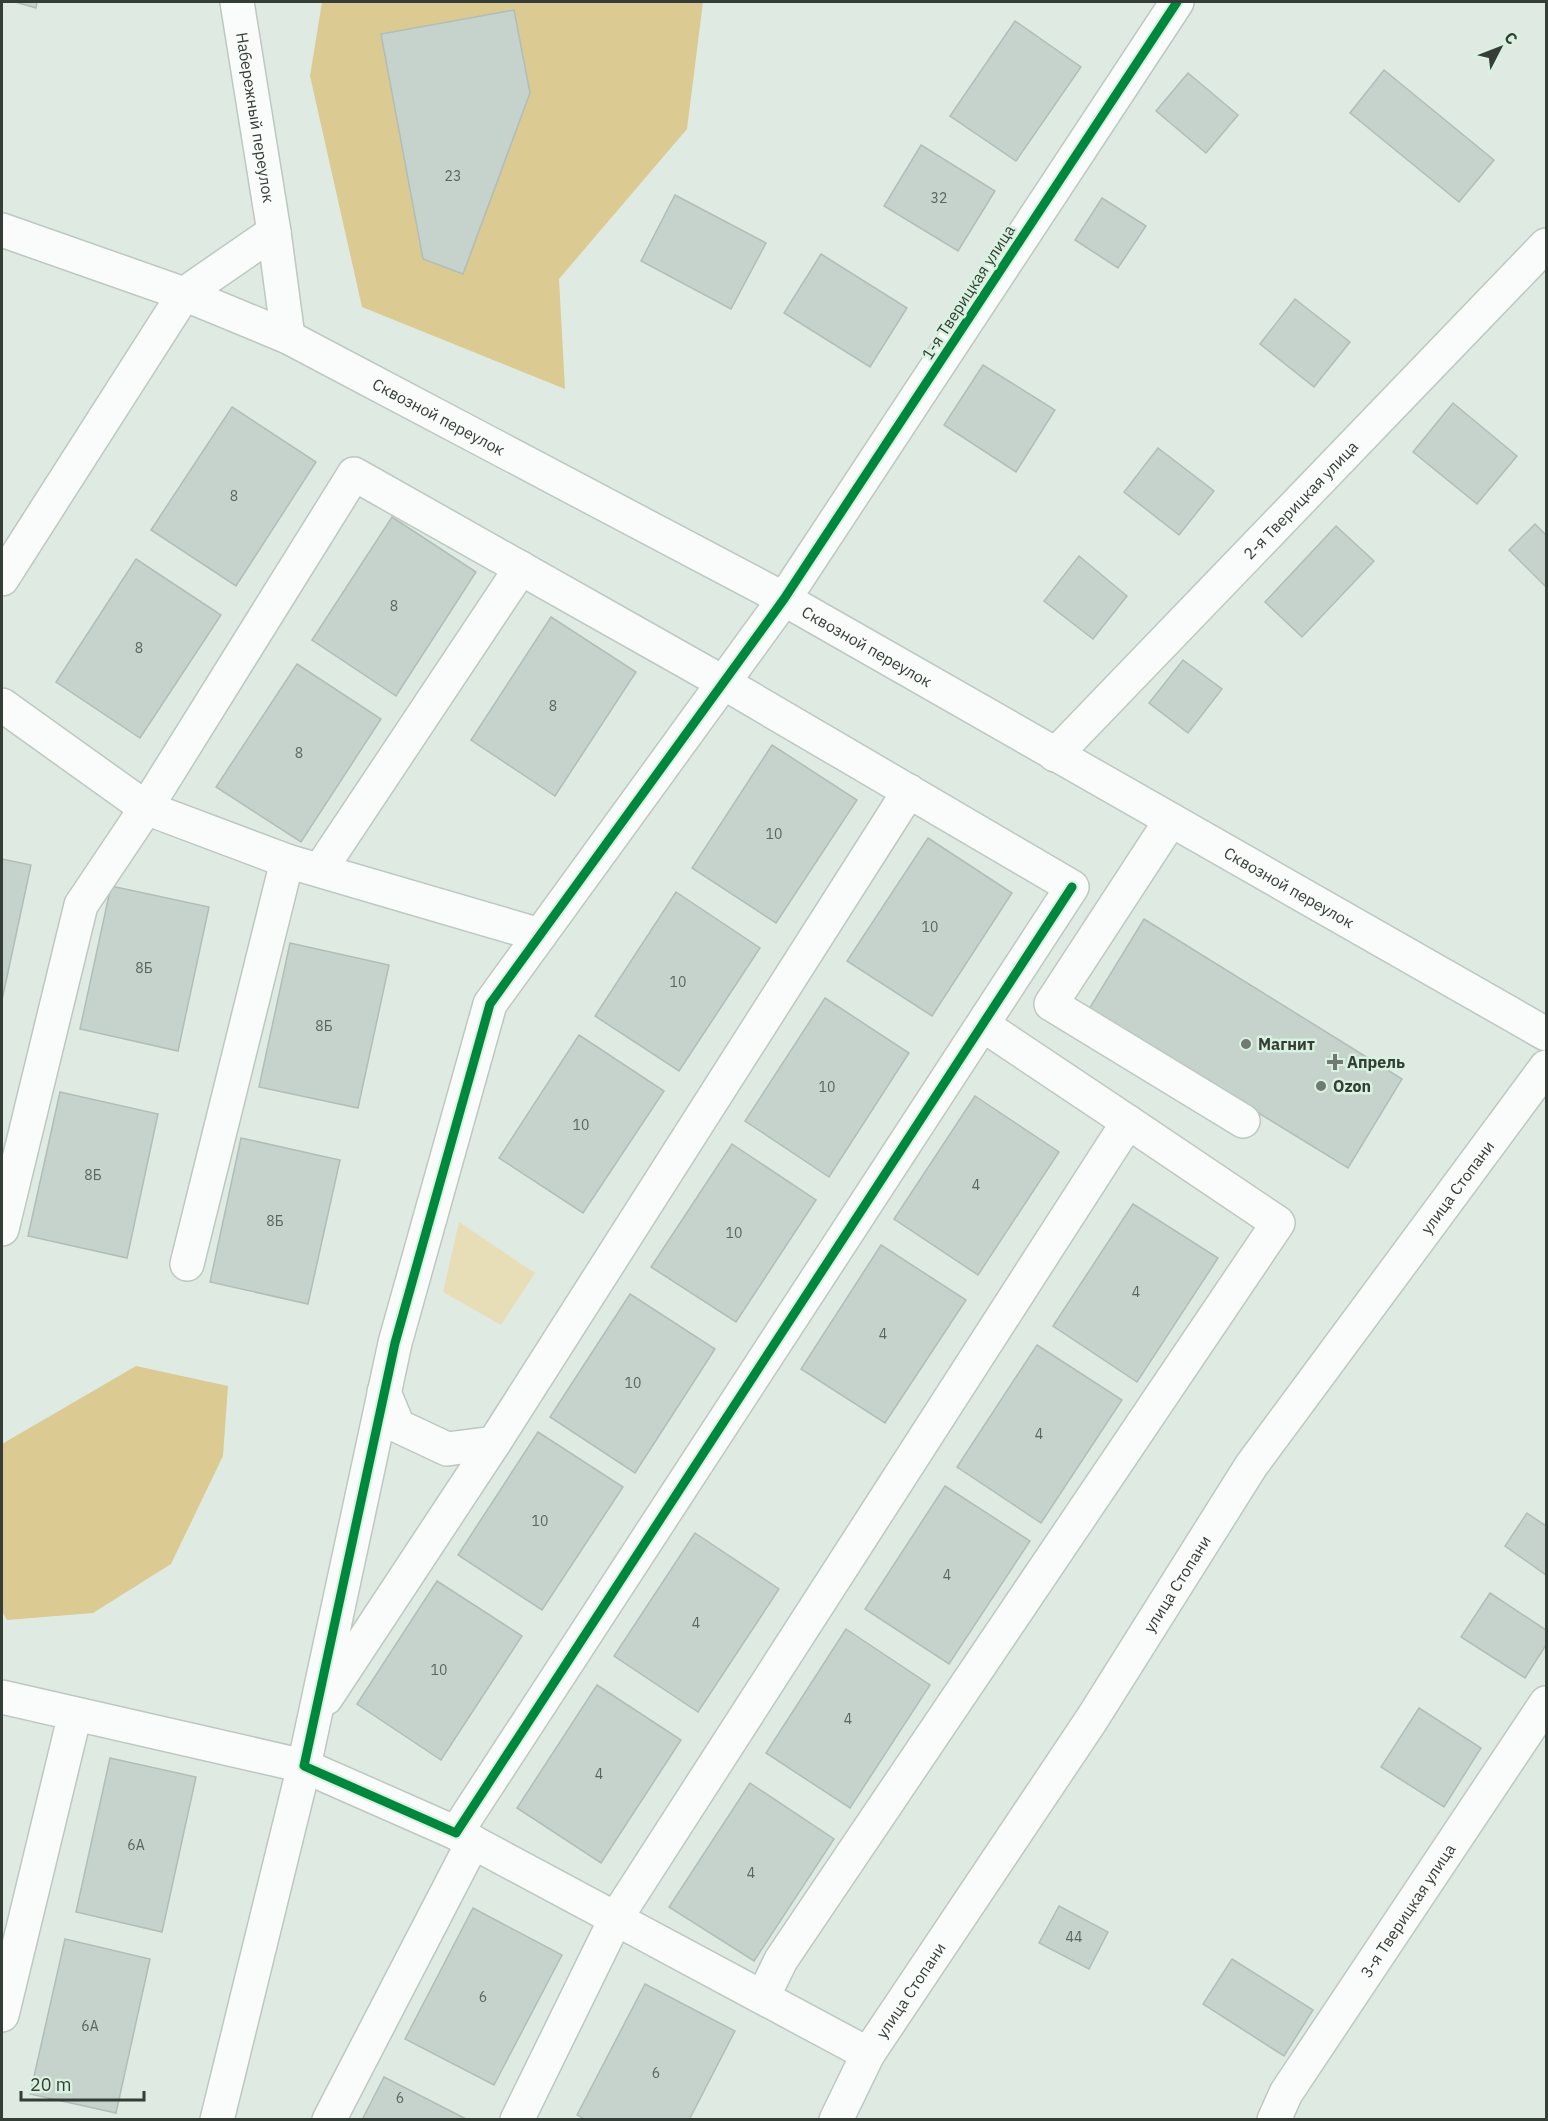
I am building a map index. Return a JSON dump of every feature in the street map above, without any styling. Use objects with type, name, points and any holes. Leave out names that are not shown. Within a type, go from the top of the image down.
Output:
[{"type":"street","name":"Набережный переулок","points":[[237,2],[274,232],[288,337]]},
{"type":"street","name":"1-я Тверицкая улица","points":[[217,2120],[304,1766],[395,1342],[490,1004],[784,599],[1177,2]]},
{"type":"street","name":"Сквозной переулок","points":[[2,230],[184,294],[288,337],[784,599],[1546,1034]]},
{"type":"street","points":[[2,579],[184,294],[274,232]]},
{"type":"street","name":"2-я Тверицкая улица","points":[[1055,755],[1546,245]]},
{"type":"street","points":[[2,1229],[81,905],[146,808],[354,474],[724,683],[1072,887],[464,1838],[329,2120]]},
{"type":"street","points":[[320,870],[521,568]]},
{"type":"street","points":[[2,705],[146,808],[287,861],[540,935]]},
{"type":"street","points":[[315,1714],[494,1443],[909,791]]},
{"type":"street","points":[[1171,820],[1051,1004],[1243,1121]]},
{"type":"street","points":[[187,1264],[287,861]]},
{"type":"street","points":[[763,1997],[781,1959],[1278,1223],[983,1025]]},
{"type":"street","name":"улица Стопани","points":[[836,2120],[868,2054],[1092,1719],[1251,1466],[1546,1066]]},
{"type":"street","points":[[517,2120],[616,1918],[1128,1122]]},
{"type":"street","points":[[384,1392],[398,1426],[447,1449],[494,1443]]},
{"type":"street","points":[[2,1697],[304,1766],[464,1838],[868,2054]]},
{"type":"street","name":"3-я Тверицкая улица","points":[[1274,2120],[1286,2093],[1546,1703]]},
{"type":"street","points":[[2,2015],[75,1714]]},
{"type":"shaded area","points":[[322,2],[703,2],[687,129],[559,279],[565,389],[362,307],[310,76]]},
{"type":"shaded area","points":[[459,1222],[535,1273],[501,1325],[443,1292]]},
{"type":"shaded area","points":[[136,1366],[228,1386],[223,1456],[171,1564],[93,1613],[7,1620],[2,1611],[2,1444]]},
{"type":"building","points":[[15,2],[37,2],[36,8]]},
{"type":"building","points":[[514,10],[530,93],[463,274],[423,259],[381,34]]},
{"type":"building","points":[[1015,21],[1081,67],[1016,161],[950,116]]},
{"type":"building","points":[[1384,70],[1494,160],[1459,202],[1350,113]]},
{"type":"building","points":[[1188,73],[1238,115],[1206,153],[1156,111]]},
{"type":"building","points":[[921,145],[995,191],[958,251],[884,206]]},
{"type":"building","points":[[675,195],[766,243],[731,309],[641,261]]},
{"type":"building","points":[[1102,198],[1146,226],[1118,268],[1075,240]]},
{"type":"building","points":[[821,254],[907,308],[870,367],[784,313]]},
{"type":"building","points":[[1295,299],[1350,342],[1314,387],[1260,344]]},
{"type":"building","points":[[983,365],[1055,410],[1016,472],[944,425]]},
{"type":"building","points":[[1453,403],[1517,456],[1477,504],[1413,452]]},
{"type":"building","points":[[232,407],[316,462],[236,586],[151,530]]},
{"type":"building","points":[[1158,448],[1214,491],[1179,535],[1124,492]]},
{"type":"building","points":[[392,517],[476,572],[396,696],[312,640]]},
{"type":"building","points":[[1535,524],[1546,535],[1546,587],[1509,550]]},
{"type":"building","points":[[1336,526],[1374,561],[1302,637],[1265,602]]},
{"type":"building","points":[[1079,556],[1127,596],[1093,639],[1044,601]]},
{"type":"building","points":[[136,559],[221,615],[140,738],[56,682]]},
{"type":"building","points":[[551,617],[636,672],[555,796],[471,740]]},
{"type":"building","points":[[1183,660],[1222,689],[1188,733],[1149,703]]},
{"type":"building","points":[[297,664],[381,719],[301,842],[216,787]]},
{"type":"building","points":[[772,745],[857,800],[776,923],[692,868]]},
{"type":"building","points":[[928,838],[1012,893],[932,1016],[847,961]]},
{"type":"building","points":[[2,859],[31,865],[2,1000]]},
{"type":"building","points":[[111,886],[209,907],[178,1051],[80,1029]]},
{"type":"building","points":[[676,892],[760,948],[679,1071],[595,1016]]},
{"type":"building","name":"Магнит","points":[[1144,919],[1402,1079],[1348,1168],[1089,1009]]},
{"type":"building","points":[[290,943],[389,965],[358,1108],[259,1087]]},
{"type":"building","points":[[825,998],[909,1053],[829,1177],[745,1121]]},
{"type":"building","points":[[579,1035],[664,1091],[583,1213],[499,1158]]},
{"type":"building","points":[[60,1092],[158,1114],[127,1258],[28,1236]]},
{"type":"building","points":[[975,1096],[1059,1152],[978,1275],[894,1219]]},
{"type":"building","points":[[241,1138],[340,1160],[308,1304],[210,1282]]},
{"type":"building","points":[[732,1144],[816,1200],[736,1322],[651,1267]]},
{"type":"building","points":[[1133,1204],[1218,1258],[1137,1382],[1053,1326]]},
{"type":"building","points":[[881,1245],[966,1300],[885,1423],[801,1369]]},
{"type":"building","points":[[630,1294],[715,1349],[635,1473],[550,1417]]},
{"type":"building","points":[[1037,1345],[1122,1400],[1041,1523],[957,1467]]},
{"type":"building","points":[[538,1432],[623,1487],[542,1610],[458,1555]]},
{"type":"building","points":[[945,1486],[1030,1541],[949,1664],[865,1609]]},
{"type":"building","points":[[1527,1513],[1546,1526],[1546,1575],[1505,1546]]},
{"type":"building","points":[[695,1533],[779,1589],[698,1712],[614,1656]]},
{"type":"building","points":[[437,1581],[522,1636],[441,1760],[357,1704]]},
{"type":"building","points":[[1490,1593],[1546,1630],[1546,1645],[1525,1678],[1461,1637]]},
{"type":"building","points":[[846,1629],[930,1685],[850,1808],[766,1753]]},
{"type":"building","points":[[597,1685],[681,1740],[601,1863],[517,1808]]},
{"type":"building","points":[[1419,1708],[1481,1748],[1444,1807],[1381,1767]]},
{"type":"building","points":[[110,1758],[196,1777],[162,1932],[76,1912]]},
{"type":"building","points":[[750,1783],[834,1839],[754,1961],[669,1907]]},
{"type":"building","points":[[1059,1906],[1108,1932],[1089,1969],[1039,1943]]},
{"type":"building","points":[[473,1908],[562,1955],[494,2085],[405,2039]]},
{"type":"building","points":[[65,1939],[150,1959],[116,2113],[30,2094]]},
{"type":"building","points":[[1232,1959],[1313,2010],[1284,2056],[1203,2004]]},
{"type":"building","points":[[645,1984],[735,2031],[689,2120],[586,2120],[577,2115]]},
{"type":"building","points":[[384,2077],[468,2120],[362,2120]]},
{"type":"cycle path","points":[[1072,887],[456,1833],[304,1766],[395,1343],[490,1004],[784,599],[1177,2]]},
{"type":"place","name":"Магнит","points":[[1246,1044]]},
{"type":"place","name":"Апрель","points":[[1335,1062]]},
{"type":"place","name":"Ozon","points":[[1321,1086]]}]
